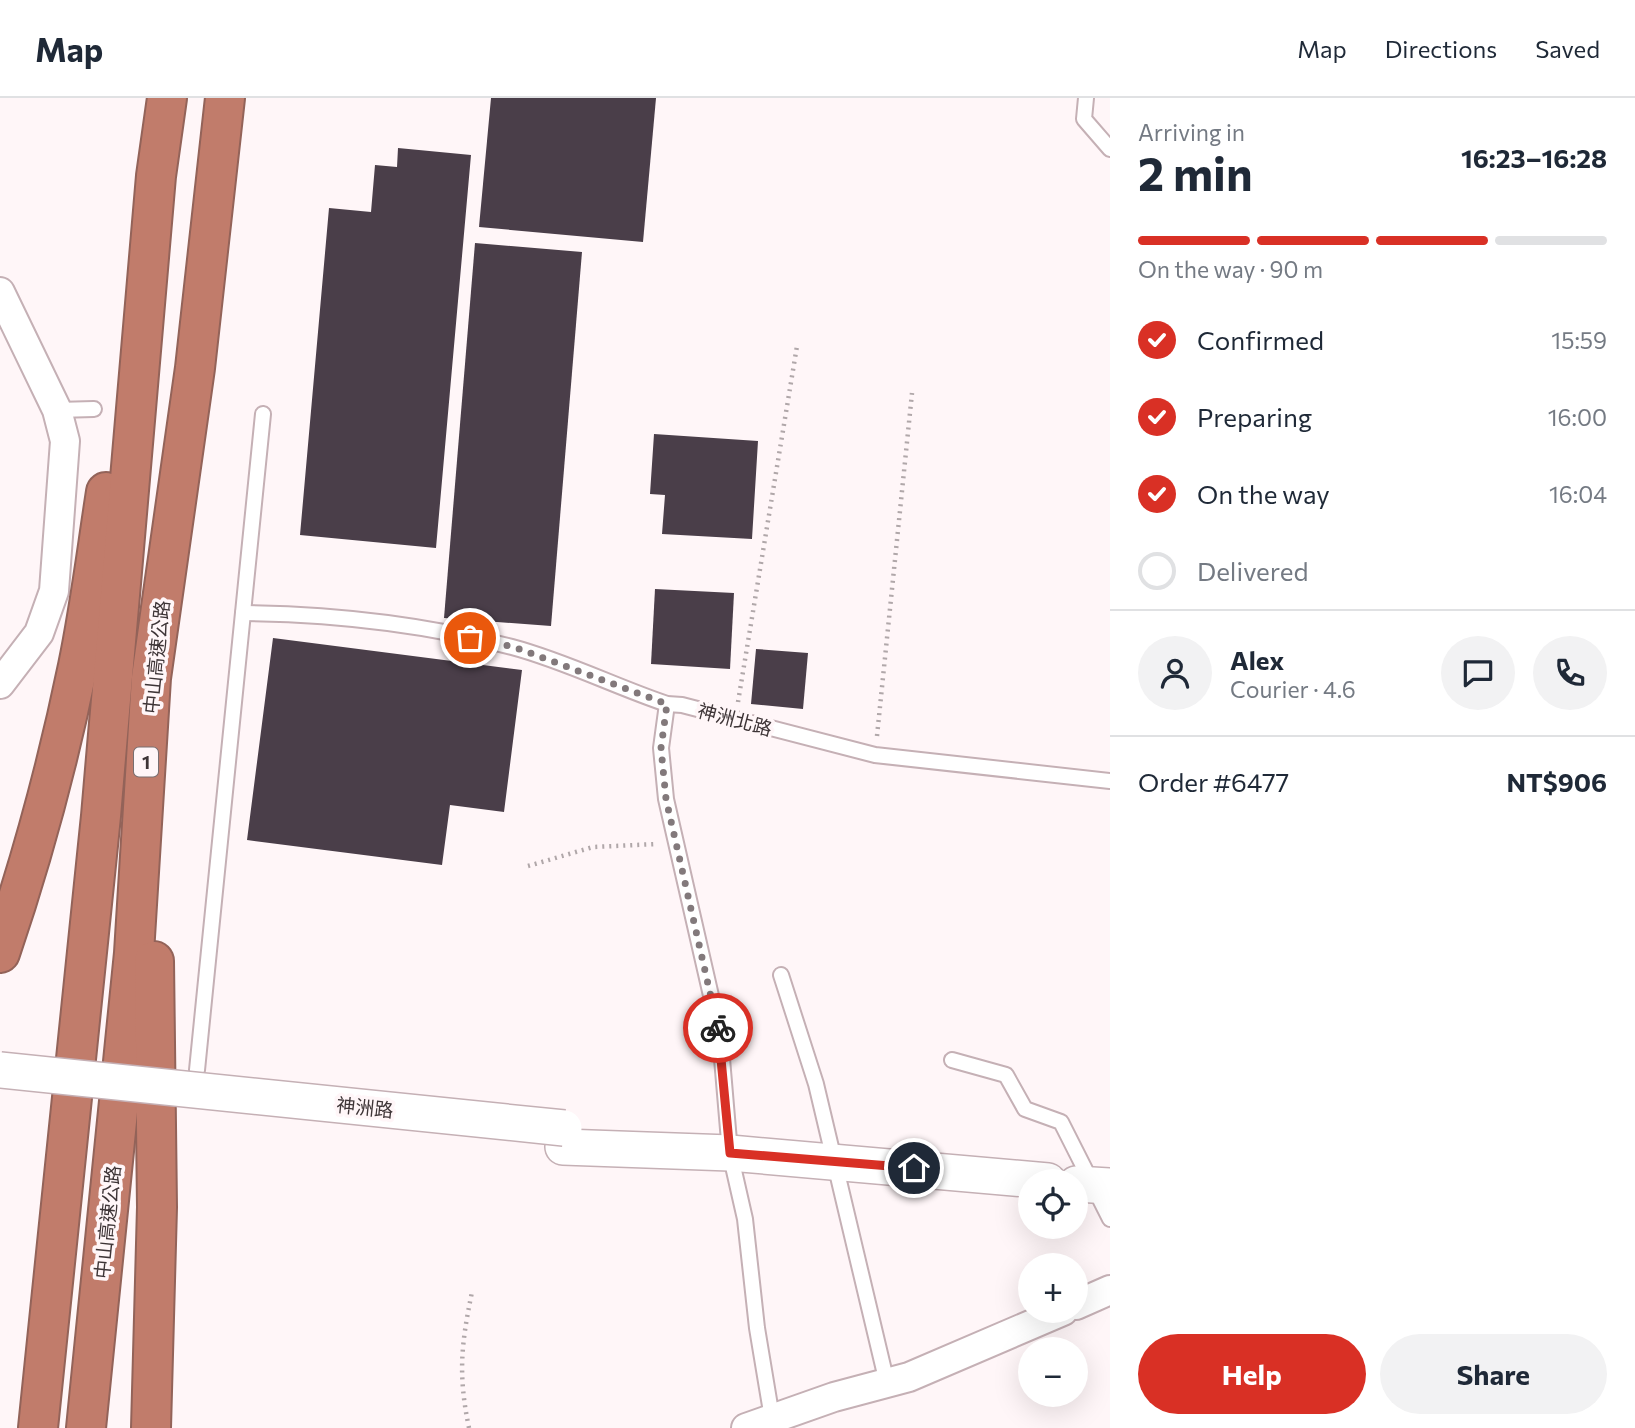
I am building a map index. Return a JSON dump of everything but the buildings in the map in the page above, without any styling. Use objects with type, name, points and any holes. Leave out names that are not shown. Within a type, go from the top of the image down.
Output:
[{"type":"highway","name":"中山高速公路","points":[[38,1428],[102,816],[156,176],[167,98]]},
{"type":"highway","name":"中山高速公路","points":[[86,1428],[134,953],[151,678],[195,368],[225,98]]},
{"type":"highway","points":[[0,953],[24,882],[54,772],[78,663],[156,176]]},
{"type":"highway","points":[[151,678],[157,1207],[151,1428]]},
{"type":"street","points":[[0,292],[57,411],[65,441],[54,591],[39,633],[0,684]]},
{"type":"street","name":"神洲路","points":[[0,1070],[563,1138]]},
{"type":"street","name":"神洲路","points":[[0,1089],[1018,1178]]},
{"type":"street","points":[[1088,1300],[1110,1290]]},
{"type":"street","points":[[764,1425],[834,1397],[909,1377],[1035,1323]]},
{"type":"lane","points":[[1086,98],[1084,119],[1110,149]]},
{"type":"lane","points":[[57,411],[94,409]]},
{"type":"lane","points":[[197,1070],[263,414]]},
{"type":"lane","name":"神洲北路","points":[[243,612],[345,618],[438,631],[514,647],[667,704],[681,705],[875,755],[1110,782]]},
{"type":"lane","points":[[667,704],[661,748],[676,844],[720,1035],[730,1153],[745,1219],[764,1425]]},
{"type":"lane","points":[[781,975],[816,1084],[887,1383]]},
{"type":"lane","points":[[952,1060],[1006,1075],[1025,1109],[1061,1122],[1110,1219]]},
{"type":"path","points":[[735,720],[797,346]]},
{"type":"path","points":[[875,755],[912,393]]},
{"type":"path","points":[[528,866],[593,847],[676,844]]},
{"type":"path","points":[[468,1428],[461,1393],[460,1349],[472,1292]]},
{"type":"way so far","points":[[470,638],[514,647],[667,704],[661,748],[666,799],[718,1028]]},
{"type":"route","points":[[718,1028],[730,1153],[914,1168]]}]
